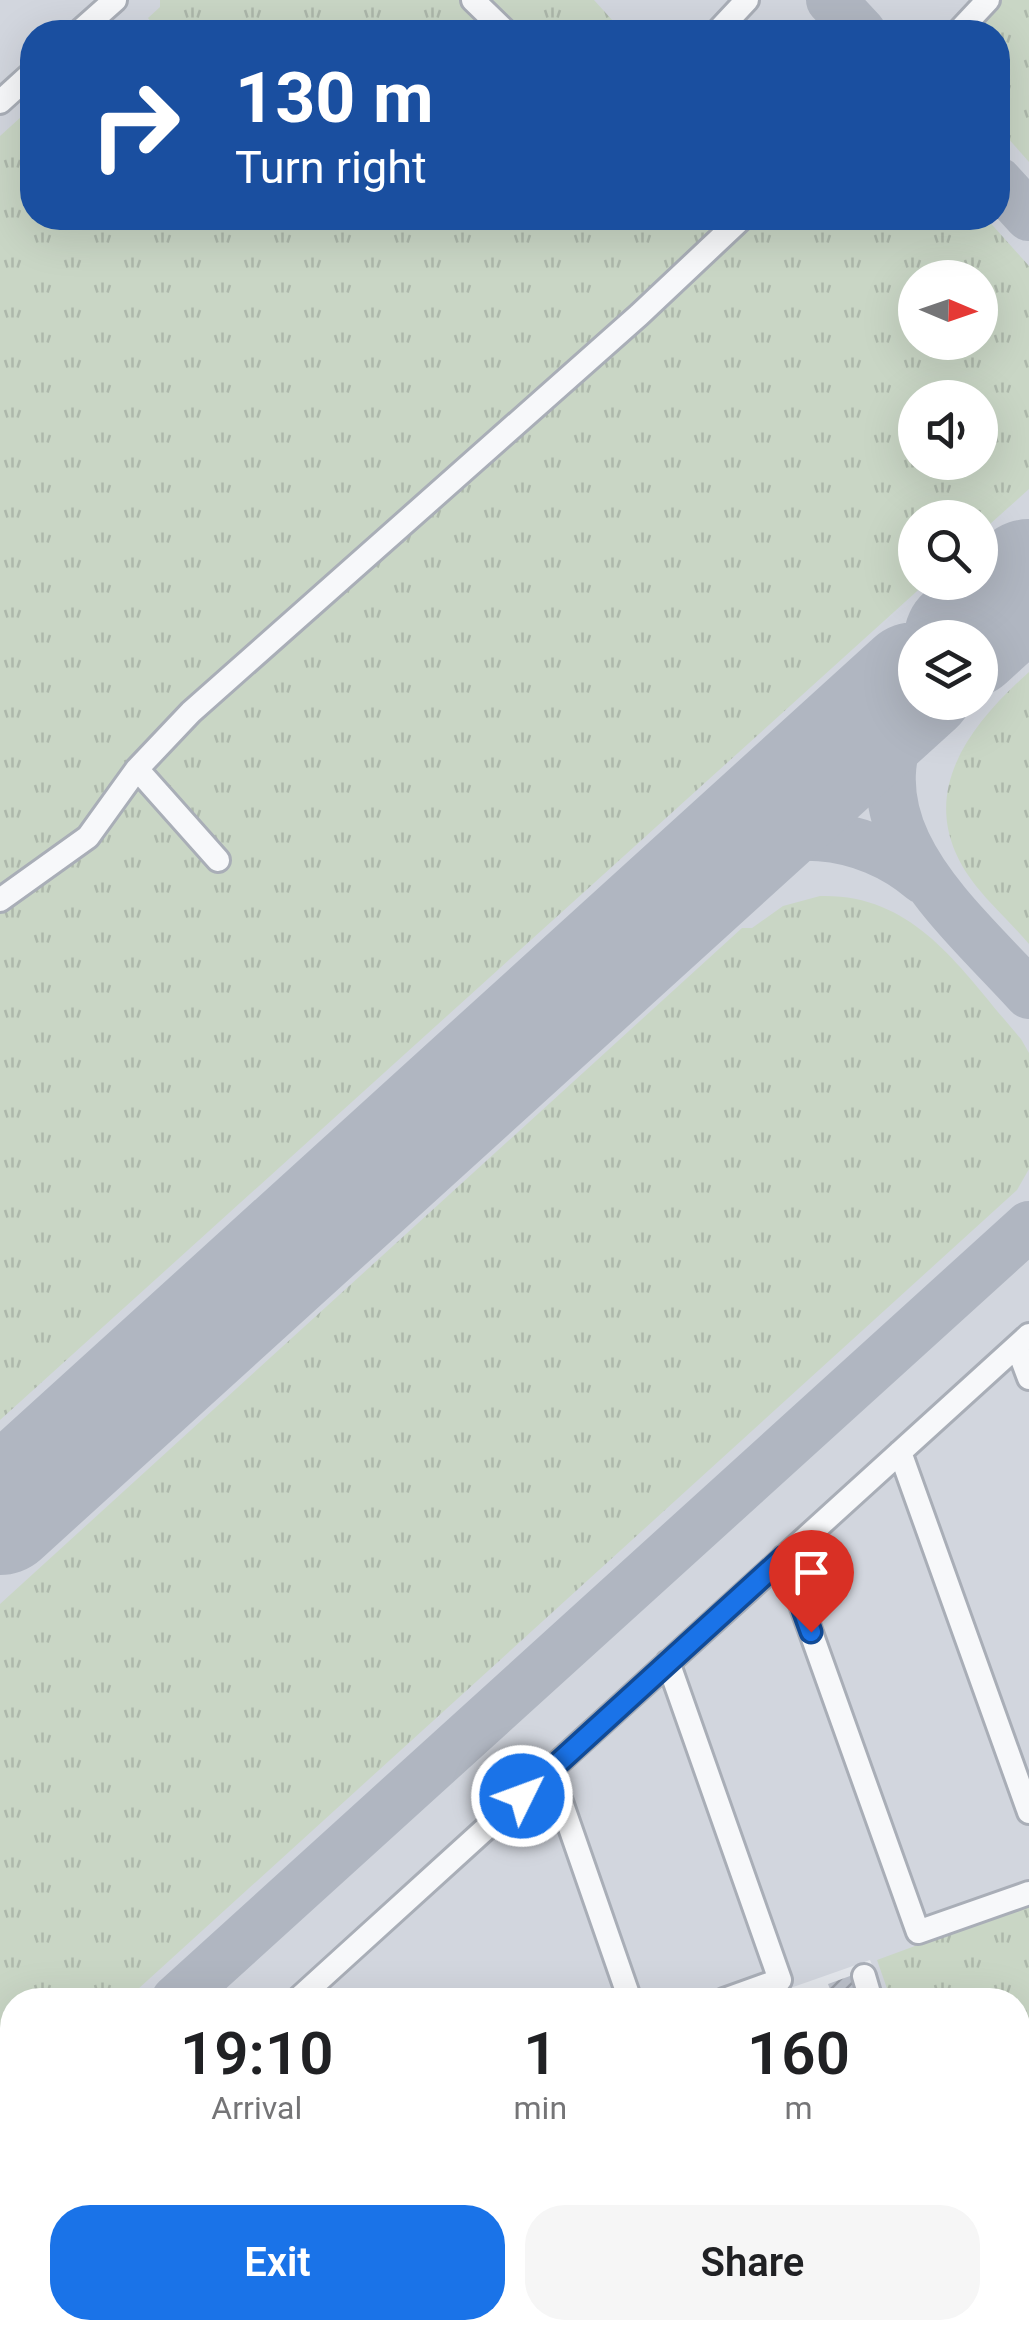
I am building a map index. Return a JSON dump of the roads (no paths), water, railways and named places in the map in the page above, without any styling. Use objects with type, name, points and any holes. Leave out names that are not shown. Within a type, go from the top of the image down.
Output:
[{"type":"lane","points":[[92,20],[115,0]]},
{"type":"lane","points":[[473,0],[494,20]]},
{"type":"lane","points":[[728,20],[747,0]]},
{"type":"lane","points":[[969,20],[988,0]]},
{"type":"lane","points":[[0,102],[20,84]]},
{"type":"lane","points":[[0,900],[88,837],[137,769],[191,712],[729,230]]},
{"type":"lane","points":[[137,769],[218,860]]},
{"type":"lane","points":[[1023,1340],[1029,1378]]},
{"type":"lane","points":[[309,1988],[1023,1340]]},
{"type":"lane","points":[[900,1452],[1029,1812]]},
{"type":"lane","points":[[784,1557],[918,1932],[1029,1892]]},
{"type":"lane","points":[[668,1662],[780,1980],[758,1988]]},
{"type":"lane","points":[[550,1770],[626,1988]]},
{"type":"lane","points":[[864,1976],[868,1988]]}]
